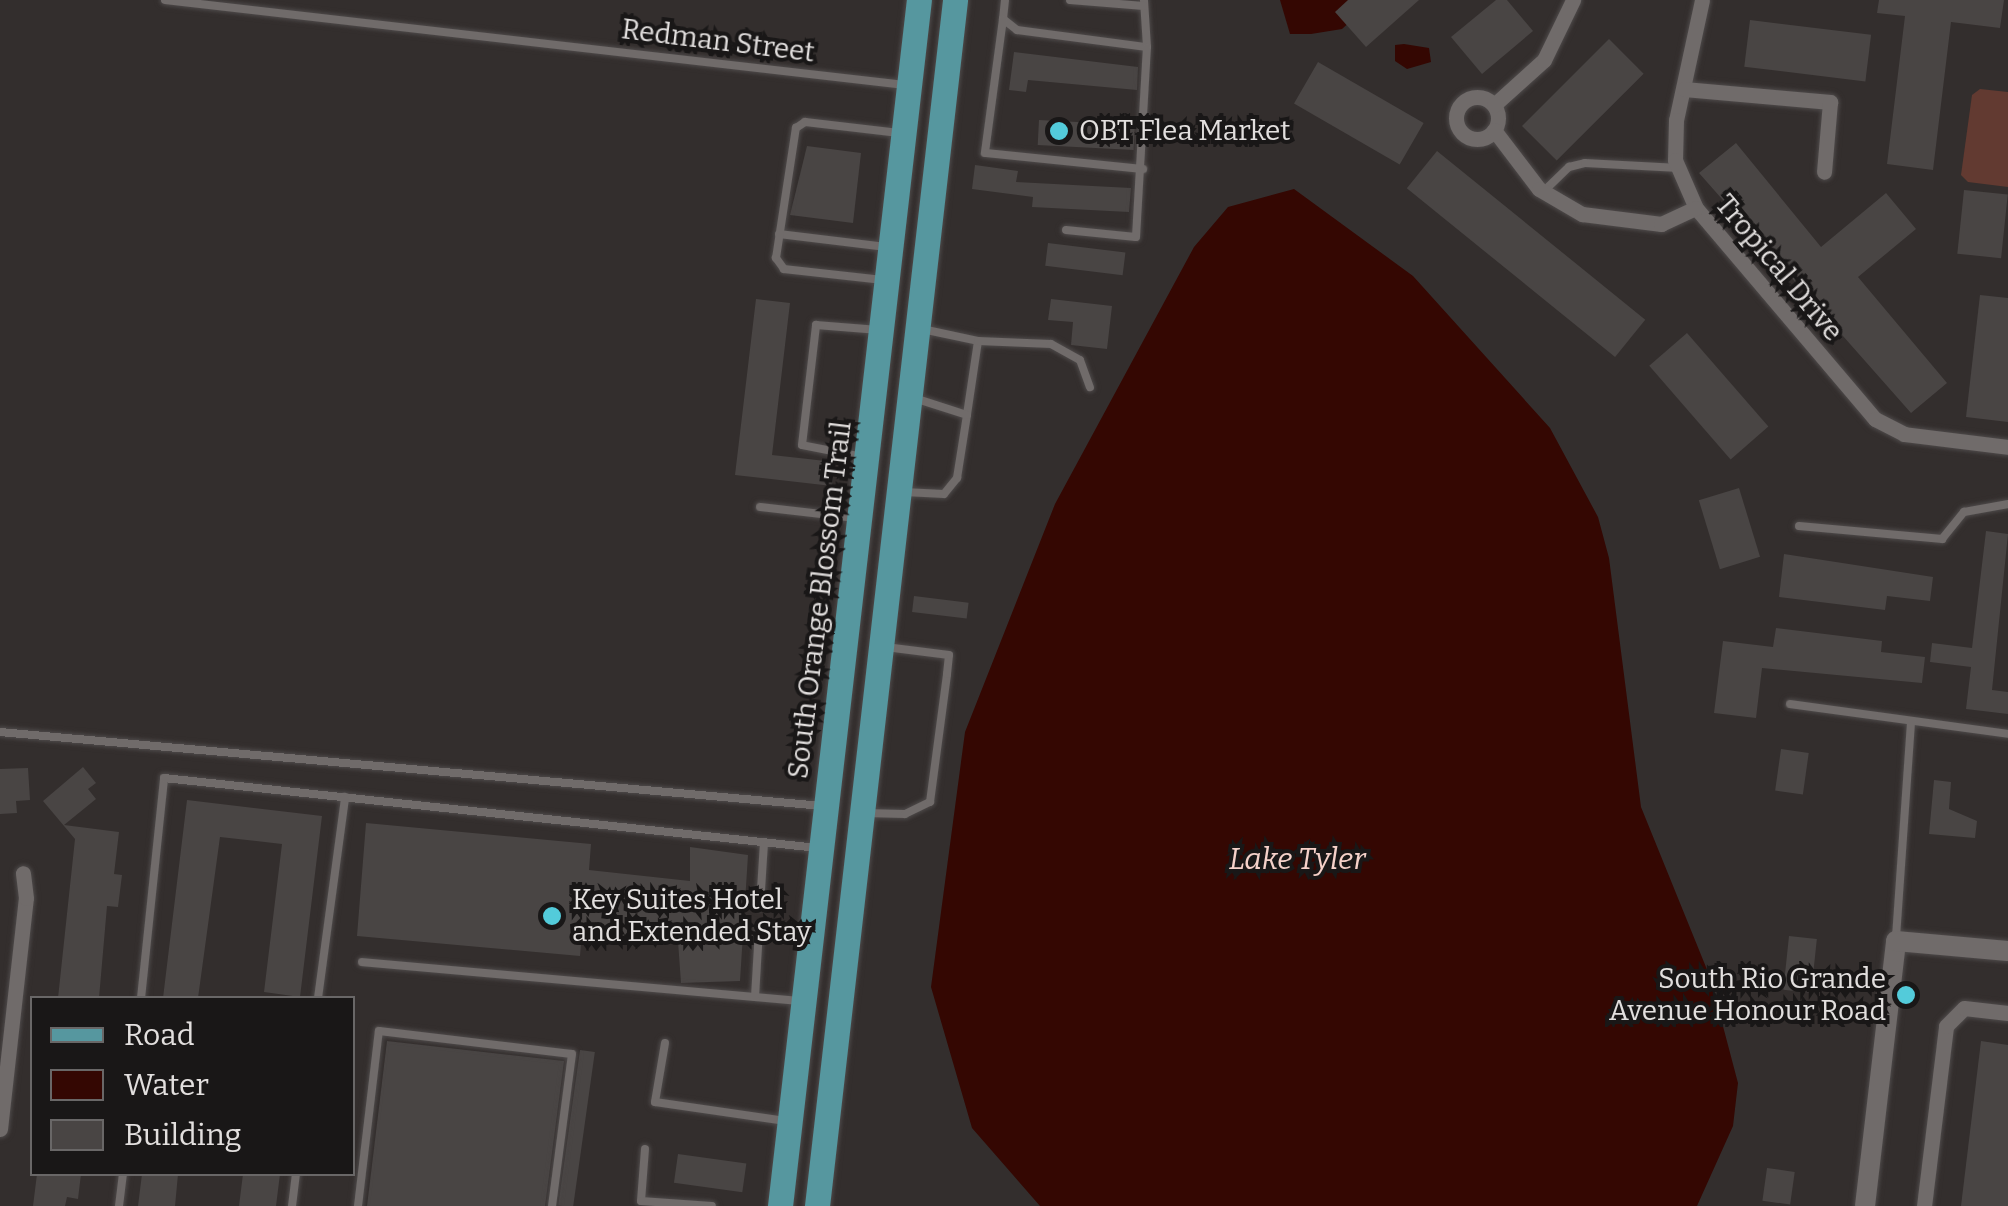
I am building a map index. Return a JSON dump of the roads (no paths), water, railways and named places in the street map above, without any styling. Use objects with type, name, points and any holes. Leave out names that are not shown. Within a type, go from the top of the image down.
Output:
[{"type":"main road","name":"South Orange Blossom Trail","points":[[780,1206],[920,0]]},
{"type":"main road","points":[[817,1206],[956,0]]},
{"type":"main road","points":[[909,85],[931,118],[938,155]]},
{"type":"main road","points":[[836,736],[840,782],[849,803],[862,813]]},
{"type":"main road","points":[[822,849],[844,882],[850,924]]},
{"type":"street","points":[[1573,0],[1544,60],[1494,105],[1494,130],[1543,192],[1582,214],[1619,223],[1661,224],[1696,208]]},
{"type":"street","name":"Tropical Drive","points":[[1702,0],[1676,120],[1679,168],[1696,208],[1875,420],[1904,434],[2008,448]]},
{"type":"street","points":[[1684,88],[1830,102],[1824,172]]},
{"type":"street","points":[[1494,105],[1474,97],[1460,105],[1455,119],[1471,139],[1494,130]]},
{"type":"street","points":[[0,1129],[6,1020],[26,898],[22,873]]},
{"type":"street","points":[[1865,1206],[1896,941],[2008,951]]},
{"type":"street","points":[[1924,1206],[1946,1026],[1964,1008],[2008,1013]]},
{"type":"lane","name":"Redman Street","points":[[165,0],[909,85]]},
{"type":"lane","points":[[1005,0],[986,153],[1143,169]]},
{"type":"lane","points":[[1066,230],[1136,237],[1148,47],[1144,3],[1070,0]]},
{"type":"lane","points":[[1003,19],[1038,36],[1148,47]]},
{"type":"lane","points":[[887,281],[784,268],[776,258],[796,128],[804,122],[904,133]]},
{"type":"lane","points":[[1543,192],[1569,167],[1585,164],[1679,168]]},
{"type":"lane","points":[[779,234],[891,248]]},
{"type":"lane","points":[[867,458],[802,446],[816,326],[882,330]]},
{"type":"lane","points":[[918,328],[978,341],[1051,344],[1080,360],[1090,387]]},
{"type":"lane","points":[[899,492],[944,494],[957,478],[978,341]]},
{"type":"lane","points":[[910,398],[953,406],[966,415]]},
{"type":"lane","points":[[1799,526],[1942,539],[1964,512],[2008,504]]},
{"type":"lane","points":[[760,507],[860,519]]},
{"type":"lane","points":[[862,813],[905,814],[930,802],[950,655],[882,646]]},
{"type":"lane","points":[[1790,704],[2008,734]]},
{"type":"lane","points":[[1896,941],[1912,722]]},
{"type":"lane","points":[[0,732],[827,806]]},
{"type":"lane","points":[[141,996],[164,778],[822,849]]},
{"type":"lane","points":[[318,996],[345,797]]},
{"type":"lane","points":[[760,906],[764,842]]},
{"type":"lane","points":[[755,997],[759,930]]},
{"type":"lane","points":[[362,962],[804,1001]]},
{"type":"lane","points":[[358,1206],[379,1030],[572,1054],[552,1206]]},
{"type":"lane","points":[[664,1042],[655,1102],[790,1121]]},
{"type":"lane","points":[[645,1150],[641,1201],[712,1206]]},
{"type":"lane","points":[[119,1206],[123,1176]]},
{"type":"lane","points":[[292,1206],[296,1176]]},
{"type":"water","points":[[1280,0],[1374,0],[1342,29],[1290,34]]},
{"type":"water","points":[[1395,45],[1429,48],[1431,62],[1407,69],[1395,61]]},
{"type":"water","name":"Lake Tyler","points":[[1294,189],[1413,276],[1550,428],[1598,517],[1609,558],[1641,807],[1710,977],[1738,1083],[1733,1126],[1697,1206],[1040,1206],[972,1128],[931,987],[965,732],[1055,504],[1194,247],[1228,207]]},
{"type":"place","name":"OBT Flea Market","points":[[1059,131]]},
{"type":"place","name":"Key Suites Hotel and Extended Stay","points":[[552,916]]},
{"type":"place","name":"South Rio Grande Avenue Honour Road","points":[[1906,995]]}]
